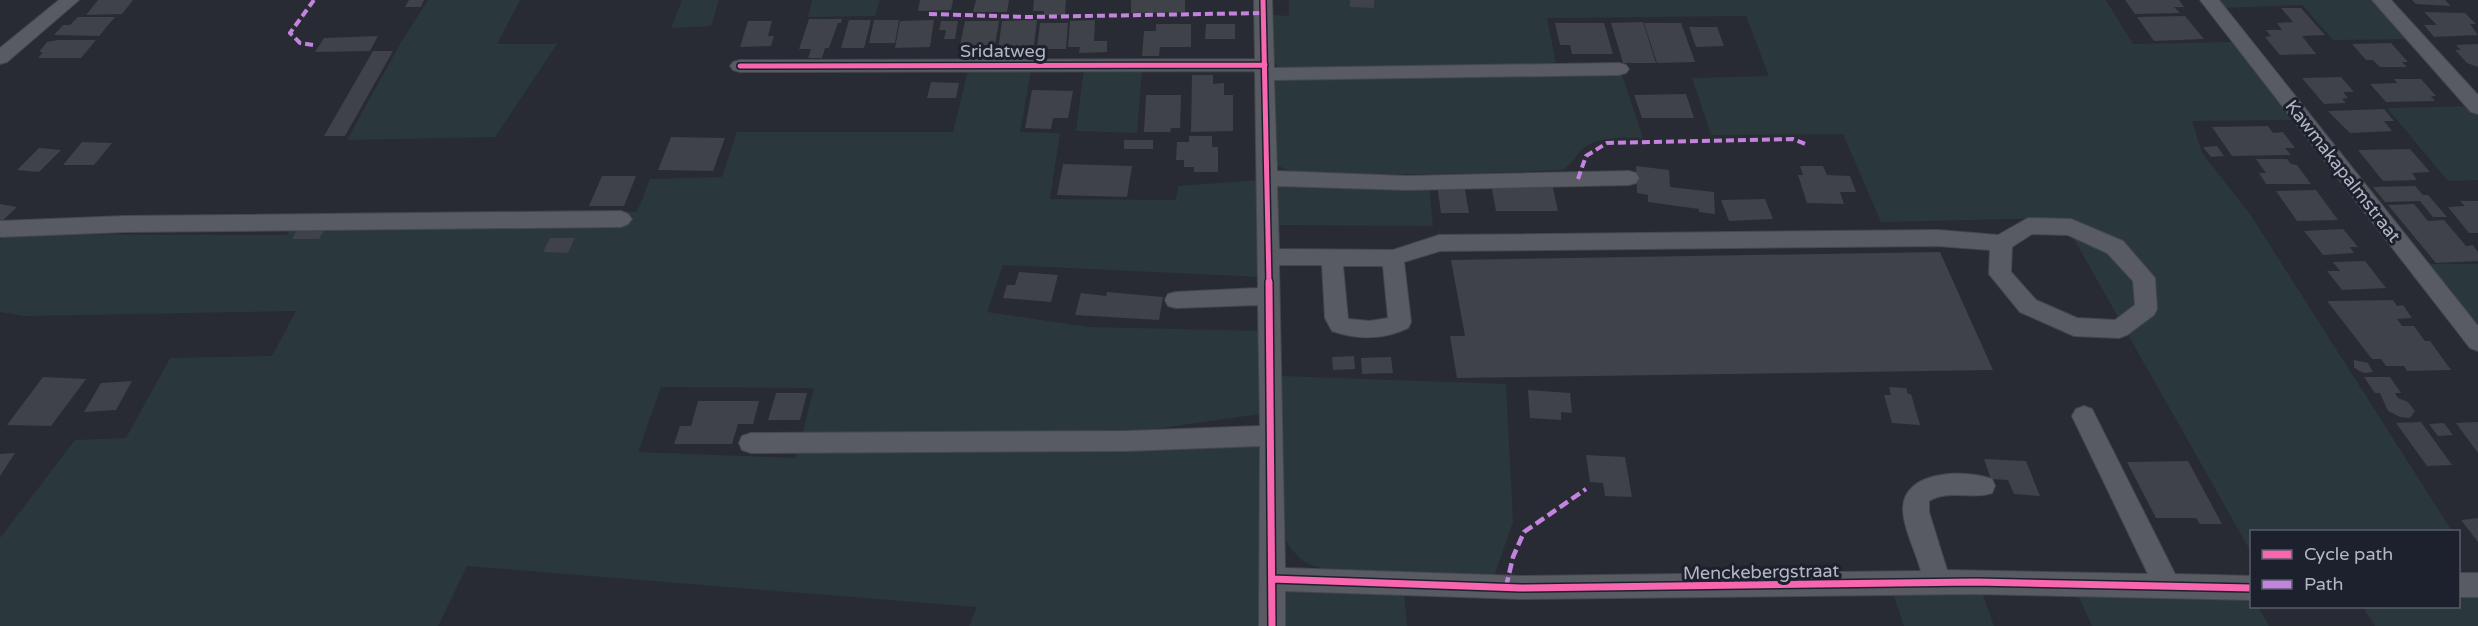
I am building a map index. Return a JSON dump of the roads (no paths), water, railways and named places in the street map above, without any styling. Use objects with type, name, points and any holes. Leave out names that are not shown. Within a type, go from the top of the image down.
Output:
[{"type":"street","points":[[0,58],[70,0]]},
{"type":"street","points":[[1263,0],[1272,436],[1272,626]]},
{"type":"street","name":"Kawmakapalmstraat","points":[[2209,0],[2478,342]]},
{"type":"street","points":[[2381,0],[2478,106]]},
{"type":"street","name":"Sridatweg","points":[[740,66],[1266,70],[1619,69]]},
{"type":"street","points":[[1267,178],[1407,183],[1629,178]]},
{"type":"street","points":[[0,229],[125,224],[621,219]]},
{"type":"street","points":[[1268,257],[1393,258],[1438,243],[1938,238],[2001,243],[2028,226],[2071,227],[2115,247],[2144,278],[2146,309],[2120,329],[2074,327],[2028,306],[2000,274],[2001,243]]},
{"type":"street","points":[[1332,258],[1336,318],[1340,325],[1352,330],[1394,326],[1400,322],[1393,258]]},
{"type":"street","points":[[1176,300],[1269,296]]},
{"type":"street","points":[[2084,416],[2167,586]]},
{"type":"street","points":[[751,443],[1127,441],[1272,436]]},
{"type":"street","points":[[1938,582],[1916,512],[1917,500],[1921,493],[1933,488],[1983,486]]},
{"type":"street","name":"Menckebergstraat","points":[[1272,579],[1362,585],[1684,589],[1938,582],[2250,588]]},
{"type":"street","points":[[2460,585],[2478,585]]}]
